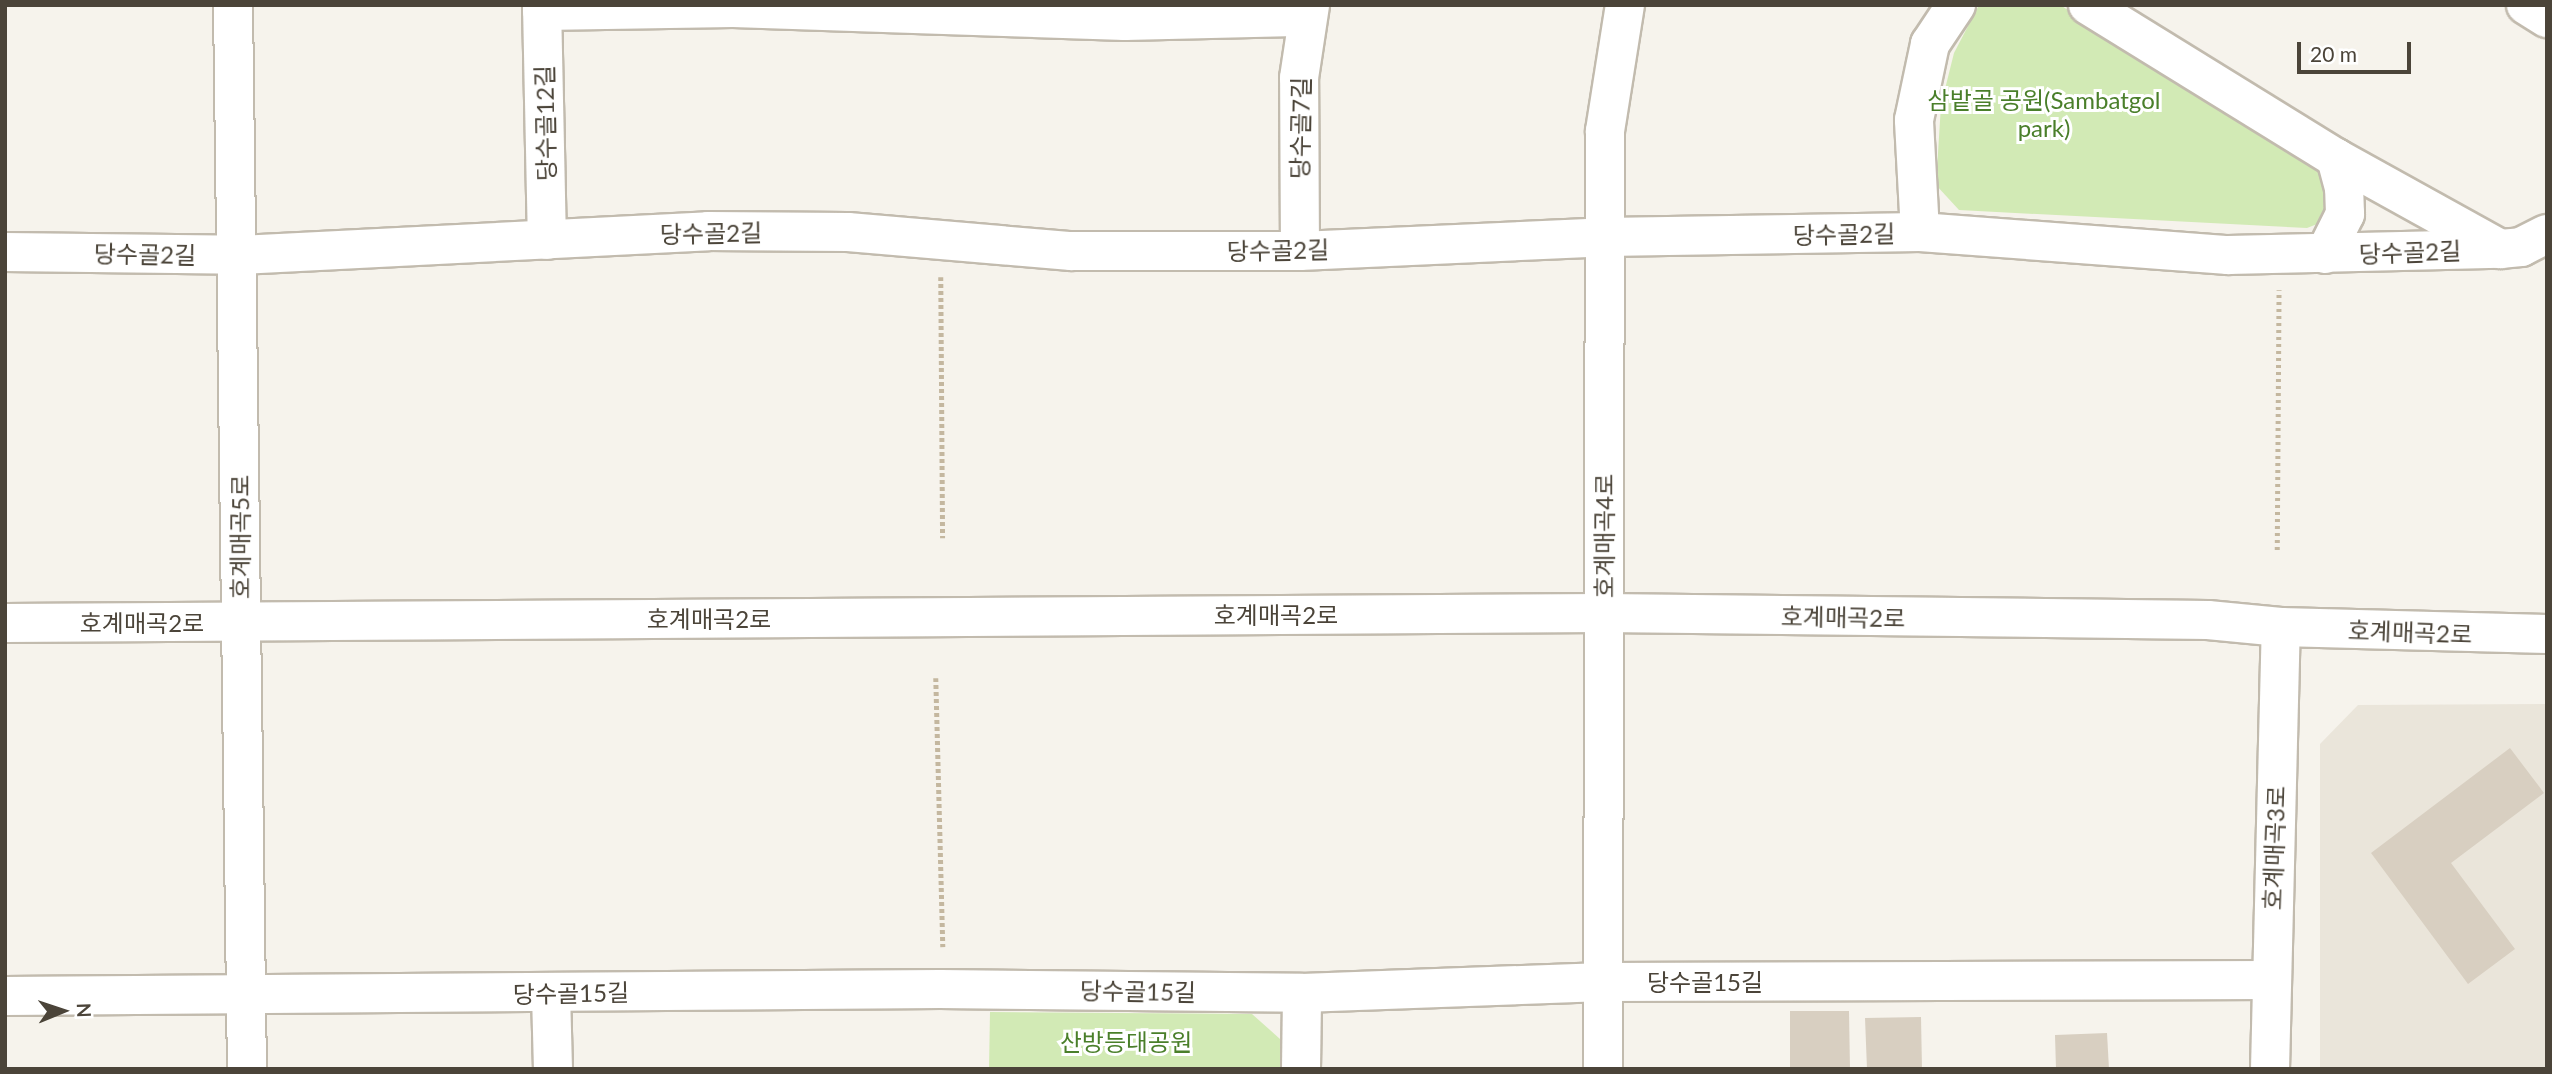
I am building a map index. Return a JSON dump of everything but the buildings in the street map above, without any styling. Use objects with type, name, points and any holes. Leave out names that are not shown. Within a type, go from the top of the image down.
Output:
[{"type":"street","name":"호계매곡5로","points":[[233,5],[240,255],[240,622],[247,1069]]},
{"type":"street","name":"호계매곡4로","points":[[1603,1069],[1605,131],[1625,5]]},
{"type":"street","points":[[1920,232],[1914,120],[1930,44],[1956,5]]},
{"type":"street","points":[[2088,5],[2336,158],[2500,249]]},
{"type":"street","points":[[2526,5],[2547,18]]},
{"type":"street","points":[[542,8],[733,8],[1125,21],[1309,11]]},
{"type":"street","name":"당수골12길","points":[[542,8],[547,240]]},
{"type":"street","name":"당수골7길","points":[[1300,251],[1299,78],[1309,11]]},
{"type":"street","points":[[2325,254],[2345,214],[2336,158]]},
{"type":"street","points":[[2384,185],[2400,214],[2402,254]]},
{"type":"street","name":"당수골2길","points":[[5,252],[240,255],[708,231],[848,232],[1071,251],[1300,251],[1605,237],[1920,232],[2228,255],[2402,254],[2521,247],[2547,234]]},
{"type":"street","name":"호계매곡2로","points":[[5,623],[1604,613],[2208,620],[2281,627],[2547,634]]},
{"type":"street","name":"호계매곡3로","points":[[2270,1069],[2270,980],[2281,627]]},
{"type":"street","name":"당수골15길","points":[[5,996],[247,997],[940,989],[1302,993],[1604,982],[2270,980]]},
{"type":"street","points":[[551,993],[553,1069]]},
{"type":"street","points":[[1301,1069],[1302,993]]},
{"type":"path","points":[[941,269],[943,538]]},
{"type":"path","points":[[2277,550],[2279,289]]},
{"type":"path","points":[[936,678],[943,947]]},
{"type":"shaded area","points":[[2547,704],[2547,1069],[2320,1069],[2320,744],[2358,705]]},
{"type":"green space","name":"삼밭골 공원(Sambatgol park)","points":[[1979,5],[2060,5],[2321,167],[2332,185],[2325,221],[2307,228],[1959,210],[1936,185],[1941,105],[1954,53]]},
{"type":"green space","name":"산방등대공원","points":[[990,1012],[1252,1014],[1280,1039],[1280,1069],[989,1069]]}]
